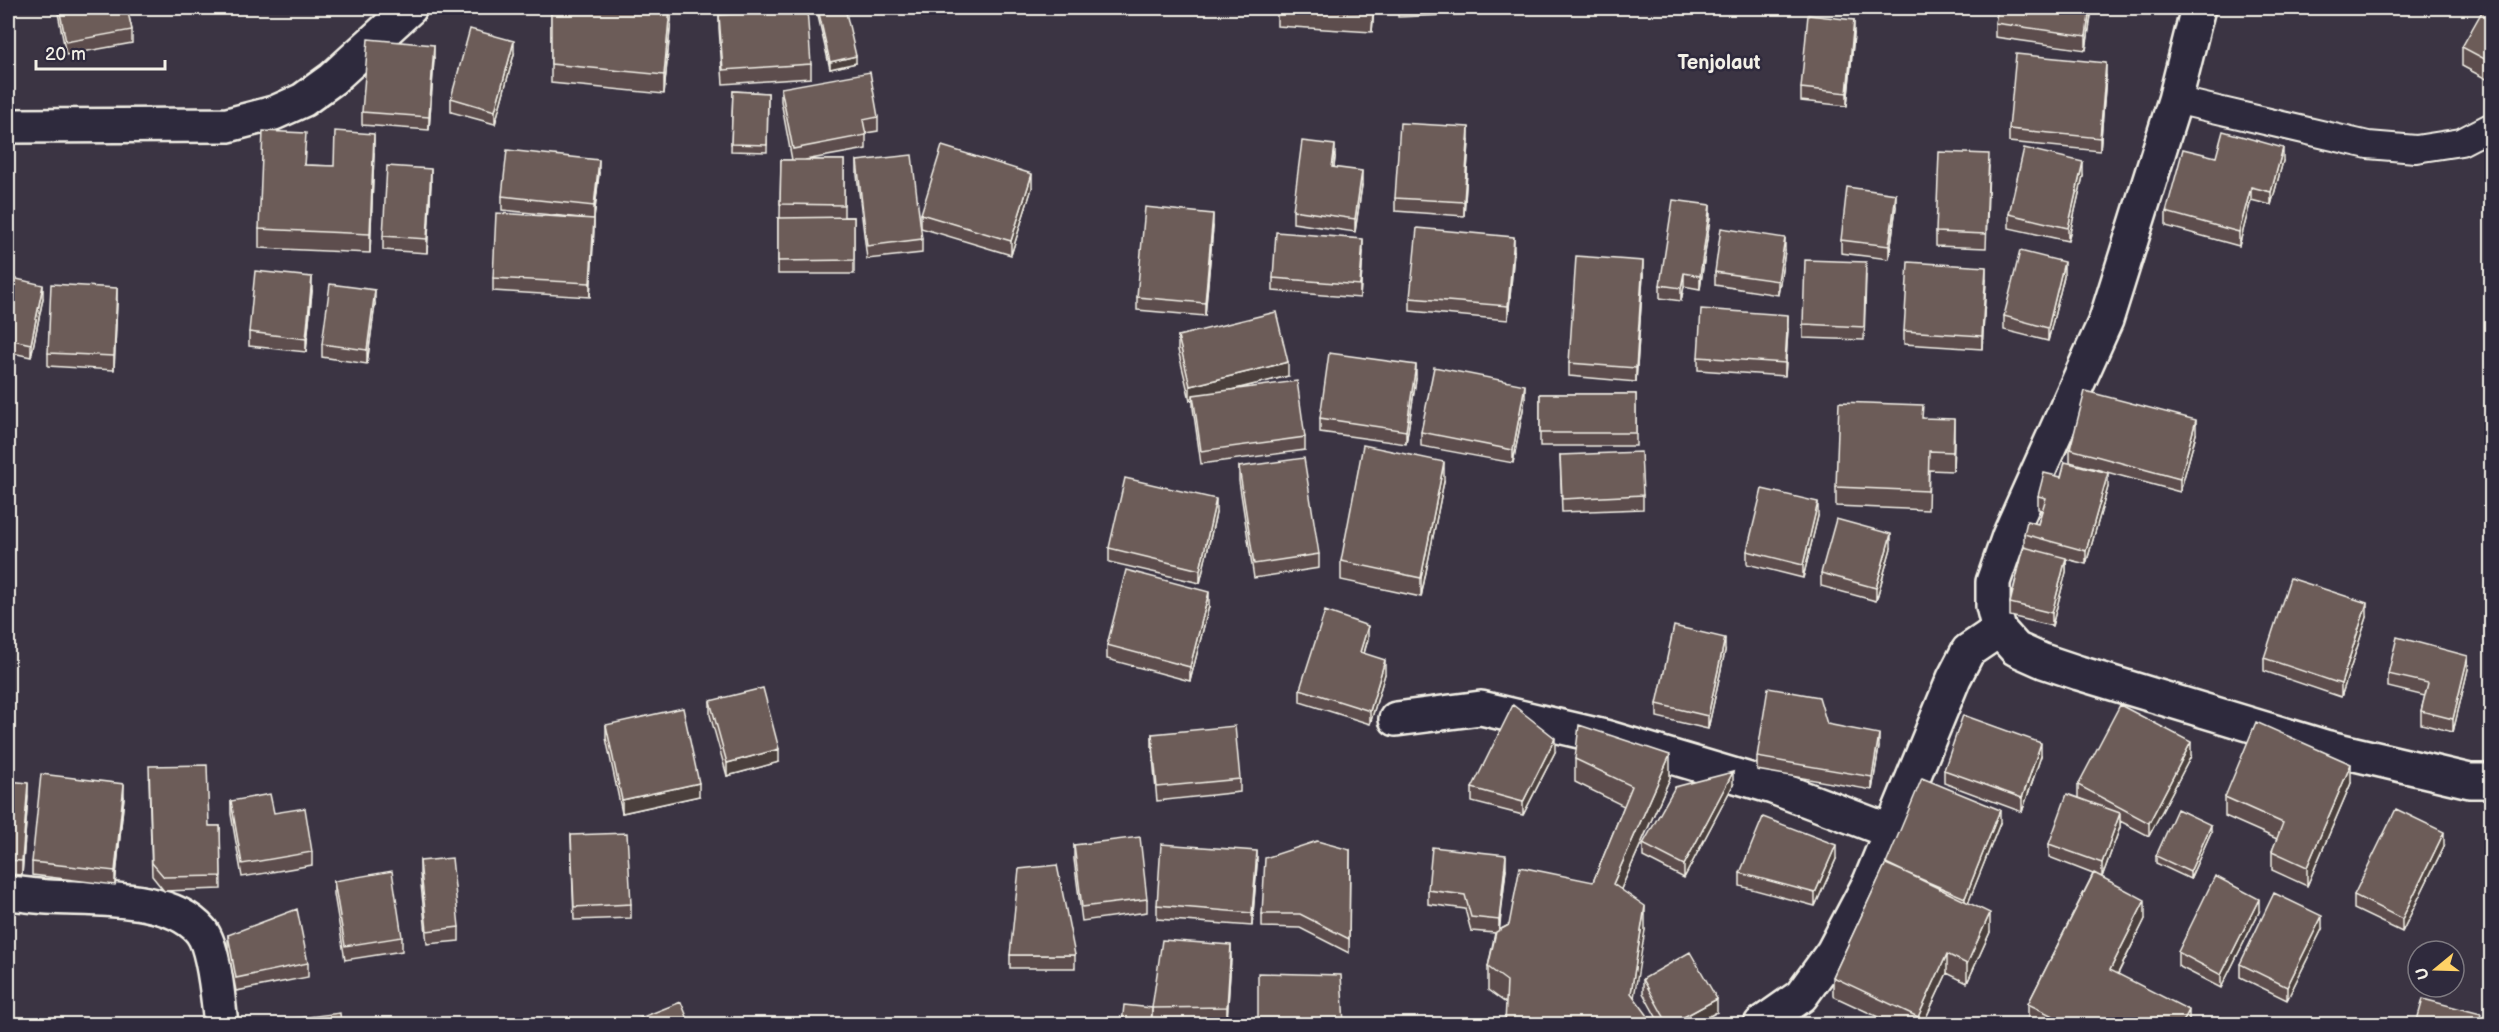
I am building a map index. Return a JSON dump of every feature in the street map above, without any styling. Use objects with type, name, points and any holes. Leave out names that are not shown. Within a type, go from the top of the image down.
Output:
[{"type":"street","points":[[8,126],[228,125],[274,113],[303,100],[332,79],[410,8]]},
{"type":"street","points":[[2198,8],[2175,100],[2106,320],[2009,536],[1993,582],[1993,606],[1999,630],[2016,648],[2043,661],[2079,673],[2325,747],[2470,781],[2492,782]]},
{"type":"street","points":[[1761,1024],[1801,996],[1833,952],[1870,882],[1954,678],[1968,651],[1999,630]]},
{"type":"street","points":[[1396,719],[1481,708],[1605,737],[1761,784],[1892,831]]},
{"type":"street","points":[[8,893],[116,900],[178,913],[202,932],[213,963],[222,1024]]},
{"type":"lane","points":[[2175,100],[2368,145],[2416,149],[2461,142],[2492,126]]},
{"type":"building","points":[[59,8],[127,8],[132,30],[66,42]]},
{"type":"building","points":[[551,8],[670,8],[664,75],[551,64]]},
{"type":"building","points":[[845,8],[856,56],[830,62],[818,9]]},
{"type":"building","points":[[1280,8],[1373,8],[1372,13]]},
{"type":"building","points":[[1998,8],[2090,8],[2086,36],[1995,23]]},
{"type":"building","points":[[2484,8],[2492,8],[2492,63],[2462,47]]},
{"type":"building","points":[[807,9],[811,64],[723,70],[719,15]]},
{"type":"building","points":[[1808,15],[1854,20],[1847,93],[1801,88]]},
{"type":"building","points":[[470,29],[514,41],[495,111],[451,98]]},
{"type":"building","points":[[368,39],[434,45],[429,117],[362,112]]},
{"type":"building","points":[[2016,54],[2106,63],[2100,138],[2009,129]]},
{"type":"building","points":[[870,72],[878,117],[863,120],[866,135],[793,149],[781,88]]},
{"type":"building","points":[[733,91],[768,93],[767,145],[731,144]]},
{"type":"building","points":[[1400,123],[1469,127],[1464,202],[1395,198]]},
{"type":"building","points":[[263,131],[306,133],[304,165],[334,166],[335,131],[374,134],[370,234],[259,229]]},
{"type":"building","points":[[2223,131],[2283,148],[2271,192],[2251,187],[2239,232],[2166,212],[2183,149],[2216,157]]},
{"type":"building","points":[[1302,141],[1335,145],[1332,167],[1362,171],[1355,219],[1293,210]]},
{"type":"building","points":[[942,146],[1032,174],[1011,241],[921,214]]},
{"type":"building","points":[[2024,148],[2083,162],[2068,228],[2009,214]]},
{"type":"building","points":[[507,150],[599,160],[594,206],[502,196]]},
{"type":"building","points":[[1939,152],[1989,154],[1986,234],[1936,232]]},
{"type":"building","points":[[912,155],[922,239],[867,246],[857,161]]},
{"type":"building","points":[[781,160],[844,160],[844,205],[780,204]]},
{"type":"building","points":[[387,166],[431,169],[427,239],[383,236]]},
{"type":"building","points":[[1847,187],[1896,194],[1889,246],[1841,240]]},
{"type":"building","points":[[1673,200],[1710,205],[1700,276],[1684,273],[1681,288],[1660,285]]},
{"type":"building","points":[[1145,207],[1213,214],[1205,303],[1137,297]]},
{"type":"building","points":[[496,213],[594,219],[590,283],[493,278]]},
{"type":"building","points":[[854,217],[854,260],[778,261],[778,218]]},
{"type":"building","points":[[1417,228],[1514,237],[1508,306],[1410,298]]},
{"type":"building","points":[[1721,228],[1785,238],[1778,281],[1715,272]]},
{"type":"building","points":[[1276,232],[1363,239],[1360,285],[1273,278]]},
{"type":"building","points":[[2020,251],[2064,262],[2048,328],[2004,316]]},
{"type":"building","points":[[1576,256],[1643,261],[1636,368],[1569,363]]},
{"type":"building","points":[[1805,260],[1866,262],[1864,327],[1803,324]]},
{"type":"building","points":[[1908,262],[1986,267],[1982,336],[1904,331]]},
{"type":"building","points":[[255,271],[312,277],[306,339],[249,332]]},
{"type":"building","points":[[8,277],[43,285],[31,344],[8,339]]},
{"type":"building","points":[[51,284],[117,288],[114,356],[48,353]]},
{"type":"building","points":[[330,284],[375,290],[367,350],[322,344]]},
{"type":"building","points":[[1701,309],[1788,315],[1785,363],[1698,357]]},
{"type":"building","points":[[1276,312],[1288,362],[1190,386],[1178,336]]},
{"type":"building","points":[[1329,353],[1416,365],[1406,431],[1320,418]]},
{"type":"building","points":[[1434,367],[1525,385],[1513,450],[1421,432]]},
{"type":"building","points":[[1297,381],[1305,437],[1201,451],[1193,395]]},
{"type":"building","points":[[2085,391],[2196,420],[2180,479],[2070,449]]},
{"type":"building","points":[[1540,394],[1636,394],[1636,433],[1540,433]]},
{"type":"building","points":[[1839,402],[1923,405],[1922,418],[1954,419],[1953,452],[1929,451],[1928,491],[1836,487]]},
{"type":"building","points":[[1363,445],[1444,462],[1421,578],[1341,561]]},
{"type":"building","points":[[1641,452],[1643,495],[1562,499],[1560,455]]},
{"type":"building","points":[[1304,458],[1319,554],[1254,564],[1239,467]]},
{"type":"building","points":[[2065,462],[2108,473],[2086,551],[2024,534],[2027,521],[2038,524],[2046,498],[2038,496],[2044,473],[2061,477]]},
{"type":"building","points":[[1125,478],[1216,499],[1200,570],[1109,548]]},
{"type":"building","points":[[1762,489],[1818,502],[1803,565],[1747,551]]},
{"type":"building","points":[[1836,519],[1891,534],[1876,588],[1821,573]]},
{"type":"building","points":[[2024,547],[2066,558],[2052,613],[2010,603]]},
{"type":"building","points":[[1126,570],[1209,592],[1190,667],[1107,645]]},
{"type":"building","points":[[2290,578],[2367,603],[2341,684],[2264,658]]},
{"type":"building","points":[[1325,611],[1368,626],[1360,652],[1385,660],[1370,711],[1300,689]]},
{"type":"building","points":[[1674,626],[1725,638],[1708,716],[1657,704]]},
{"type":"building","points":[[2397,637],[2468,656],[2453,719],[2421,711],[2428,683],[2388,674]]},
{"type":"building","points":[[763,688],[779,749],[727,763],[710,701]]},
{"type":"building","points":[[1768,688],[1819,697],[1827,724],[1879,734],[1872,777],[1757,757]]},
{"type":"building","points":[[1513,705],[1555,738],[1523,802],[1472,788]]},
{"type":"building","points":[[2120,705],[2191,742],[2149,823],[2078,785]]},
{"type":"building","points":[[683,708],[699,783],[622,800],[606,725]]},
{"type":"building","points":[[1963,715],[2041,743],[2022,798],[1944,770]]},
{"type":"building","points":[[2256,722],[2351,764],[2307,867],[2272,851],[2283,823],[2225,797]]},
{"type":"building","points":[[1579,725],[1670,755],[1613,884],[1645,906],[1631,993],[1654,1024],[1505,1024],[1507,981],[1488,967],[1496,932],[1509,925],[1520,867],[1593,882],[1632,786],[1575,759]]},
{"type":"building","points":[[1235,726],[1240,779],[1157,787],[1152,734]]},
{"type":"building","points":[[207,765],[209,826],[220,826],[221,876],[164,877],[152,863],[149,766]]},
{"type":"building","points":[[1733,772],[1684,865],[1643,844],[1675,787]]},
{"type":"building","points":[[41,774],[124,784],[115,871],[32,862]]},
{"type":"building","points":[[1922,778],[2000,810],[1965,898],[1886,864]]},
{"type":"building","points":[[8,781],[28,783],[22,861],[8,860]]},
{"type":"building","points":[[270,794],[274,813],[305,808],[312,852],[242,864],[231,801]]},
{"type":"building","points":[[2067,794],[2120,813],[2102,863],[2049,844]]},
{"type":"building","points":[[2177,809],[2211,825],[2190,872],[2156,856]]},
{"type":"building","points":[[2396,809],[2444,832],[2402,919],[2354,895]]},
{"type":"building","points":[[1763,817],[1836,845],[1815,893],[1740,873]]},
{"type":"building","points":[[627,833],[631,904],[574,907],[571,835]]},
{"type":"building","points":[[1140,837],[1147,899],[1082,907],[1074,845]]},
{"type":"building","points":[[1317,841],[1350,850],[1349,939],[1300,914],[1262,914],[1265,858]]},
{"type":"building","points":[[1161,844],[1257,851],[1252,913],[1157,905]]},
{"type":"building","points":[[1432,847],[1506,855],[1499,920],[1471,917],[1465,895],[1428,890]]},
{"type":"building","points":[[452,858],[459,927],[427,931],[420,861]]},
{"type":"building","points":[[1886,863],[1990,913],[1967,964],[1947,954],[1918,1017],[1833,977]]},
{"type":"building","points":[[1057,865],[1075,955],[1010,955],[1019,869]]},
{"type":"building","points":[[392,871],[402,937],[345,946],[334,881]]},
{"type":"building","points":[[2094,873],[2145,900],[2110,970],[2189,1010],[2182,1024],[2069,1024],[2028,1004]]},
{"type":"building","points":[[2215,876],[2259,899],[2221,975],[2178,952]]},
{"type":"building","points":[[2274,893],[2322,916],[2287,987],[2240,964]]},
{"type":"building","points":[[297,909],[308,963],[236,978],[228,935]]},
{"type":"building","points":[[1162,940],[1231,945],[1227,1007],[1152,1008]]},
{"type":"building","points":[[1690,952],[1717,999],[1668,1024],[1643,979]]},
{"type":"building","points":[[1258,973],[1341,975],[1344,1024],[1258,1024]]},
{"type":"building","points":[[2423,999],[2481,1014],[2479,1024],[2416,1024]]},
{"type":"building","points":[[681,1002],[690,1024],[625,1024]]},
{"type":"building","points":[[1124,1005],[1152,1008],[1151,1024],[1122,1024]]},
{"type":"building","points":[[340,1013],[341,1024],[266,1024],[265,1022]]},
{"type":"district","name":"Tenjolaut","points":[[1719,62]]}]
